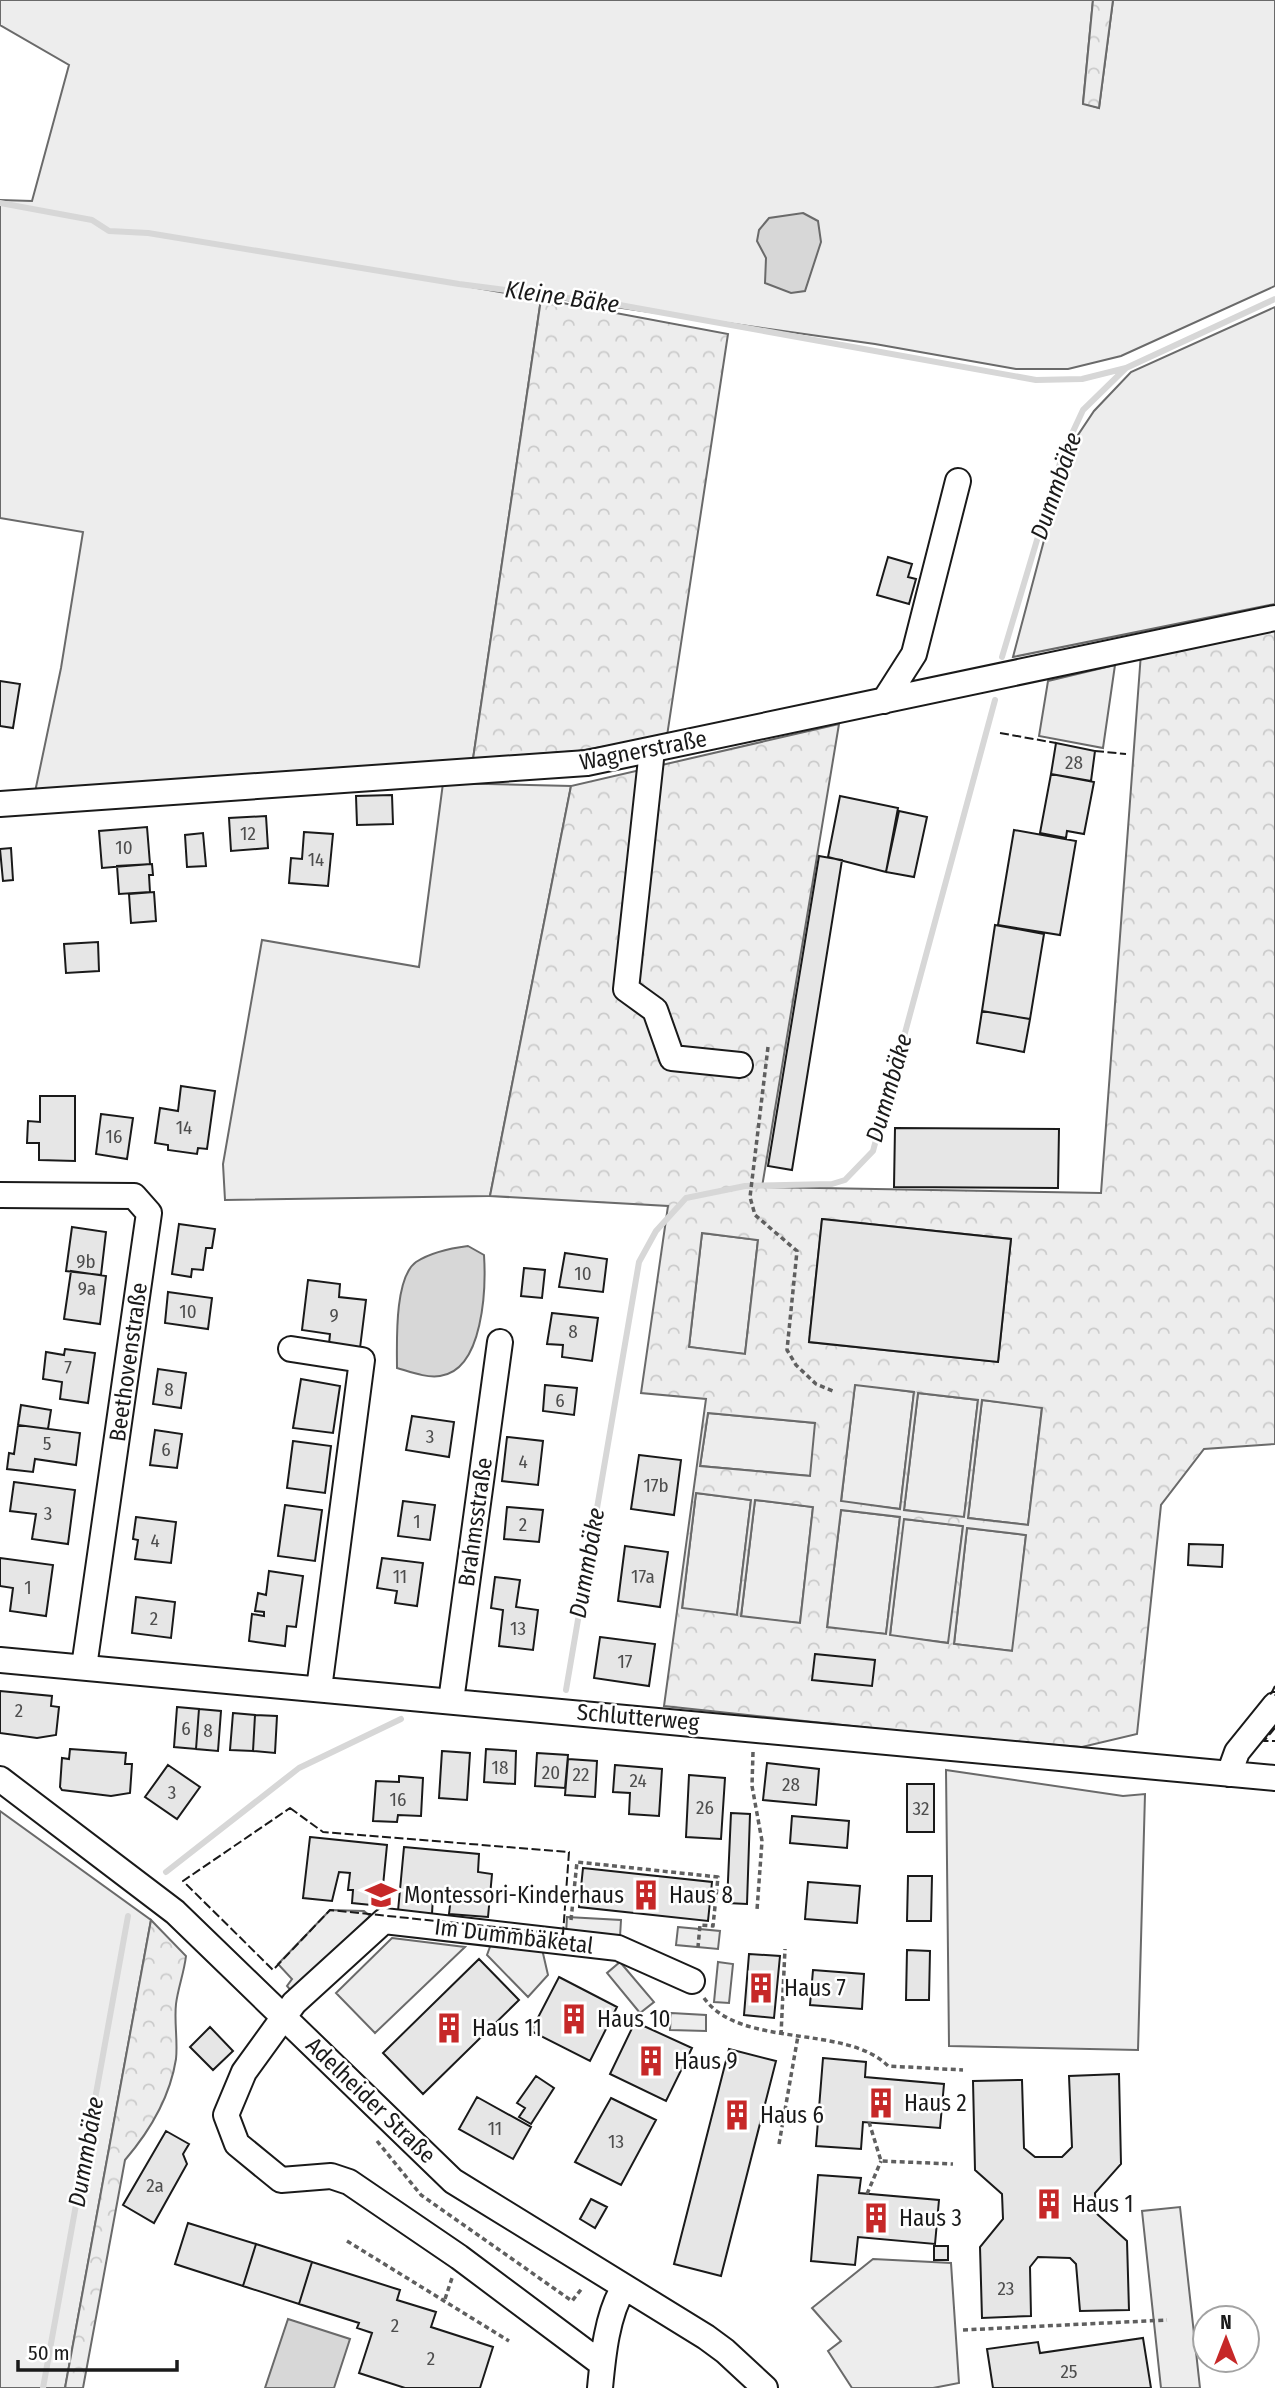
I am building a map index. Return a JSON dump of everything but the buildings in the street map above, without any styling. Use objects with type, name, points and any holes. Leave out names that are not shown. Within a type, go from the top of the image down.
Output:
[{"type":"street","points":[[884,701],[914,654],[958,481]]},
{"type":"street","name":"Wagnerstraße","points":[[0,804],[587,763],[1275,618]]},
{"type":"street","points":[[652,750],[626,989],[655,1010],[672,1058],[740,1065]]},
{"type":"street","name":"Beethovenstraße","points":[[0,1195],[134,1196],[149,1213],[84,1667]]},
{"type":"street","name":"Brahmsstraße","points":[[451,1700],[500,1342]]},
{"type":"street","points":[[291,1349],[362,1360],[319,1689]]},
{"type":"street","name":"Schlutterweg","points":[[0,1660],[1275,1778]]},
{"type":"street","points":[[1229,1774],[1237,1752],[1275,1705]]},
{"type":"street","name":"Adelheider Straße","points":[[0,1779],[175,1912],[280,2024],[453,2181],[726,2351],[765,2388]]},
{"type":"street","name":"Im Dummbäketal","points":[[280,2024],[294,2003],[384,1921],[618,1948],[692,1981]]},
{"type":"street","points":[[280,2024],[244,2072],[226,2115],[237,2144],[281,2180],[331,2176],[349,2182],[459,2257],[601,2376],[617,2298],[624,2287]]},
{"type":"path","points":[[768,1047],[750,1197],[755,1215],[797,1251],[787,1350],[796,1365],[817,1384],[835,1392]]},
{"type":"path","points":[[754,1729],[752,1786],[762,1841],[757,1910]]},
{"type":"path","points":[[569,1943],[577,1862],[718,1877],[713,1926],[699,1925],[698,1947]]},
{"type":"path","points":[[781,2035],[785,1949]]},
{"type":"path","points":[[692,1981],[715,2013],[781,2035],[798,2036],[875,2053],[888,2066],[964,2070]]},
{"type":"path","points":[[779,2144],[798,2036]]},
{"type":"path","points":[[867,2194],[881,2161],[869,2122]]},
{"type":"path","points":[[881,2161],[953,2164]]},
{"type":"path","points":[[347,2241],[509,2341]]},
{"type":"path","points":[[963,2330],[1167,2320]]},
{"type":"shaded area","points":[[0,0],[1093,0],[1083,103],[1099,108],[1113,0],[1275,0],[1275,286],[1121,356],[1068,369],[1016,369],[875,344],[454,284],[541,299],[473,759],[35,792],[61,668],[83,532],[0,518],[0,200],[32,201],[69,65],[0,25]]},
{"type":"shaded area","points":[[803,213],[818,221],[821,242],[805,291],[791,293],[765,283],[766,258],[757,241],[759,230],[769,218]]},
{"type":"shaded area","points":[[1275,307],[1275,604],[1013,657],[1068,450],[1094,411],[1131,372]]},
{"type":"shaded area","points":[[1115,665],[1103,748],[1039,736],[1048,681]]},
{"type":"shaded area","points":[[443,783],[571,786],[490,1196],[225,1200],[223,1164],[262,940],[419,967]]},
{"type":"shaded area","points":[[702,1233],[758,1240],[745,1354],[689,1347]]},
{"type":"shaded area","points":[[468,1246],[484,1255],[484,1287],[479,1325],[474,1344],[466,1359],[455,1370],[440,1376],[397,1368],[398,1312],[400,1296],[409,1270],[416,1262],[428,1256]]},
{"type":"shaded area","points":[[855,1384],[914,1392],[900,1509],[841,1502]]},
{"type":"shaded area","points":[[918,1393],[978,1400],[964,1518],[904,1510]]},
{"type":"shaded area","points":[[982,1400],[1042,1407],[1028,1525],[968,1518]]},
{"type":"shaded area","points":[[708,1413],[816,1423],[811,1476],[700,1466]]},
{"type":"shaded area","points":[[696,1493],[751,1500],[737,1615],[682,1609]]},
{"type":"shaded area","points":[[755,1500],[813,1507],[800,1623],[741,1617]]},
{"type":"shaded area","points":[[841,1510],[900,1517],[886,1634],[827,1628]]},
{"type":"shaded area","points":[[903,1519],[963,1526],[949,1643],[890,1636]]},
{"type":"shaded area","points":[[967,1528],[1026,1535],[1013,1651],[954,1644]]},
{"type":"shaded area","points":[[946,1770],[1123,1796],[1145,1794],[1138,2050],[949,2046]]},
{"type":"shaded area","points":[[0,1811],[151,1920],[65,2388],[0,2388]]},
{"type":"shaded area","points":[[330,1910],[364,1911],[370,1916],[292,1992],[287,1986],[292,1979],[278,1964]]},
{"type":"shaded area","points":[[567,1917],[621,1920],[620,1937],[566,1934]]},
{"type":"shaded area","points":[[678,1927],[720,1931],[718,1949],[676,1945]]},
{"type":"shaded area","points":[[392,1938],[465,1947],[375,2033],[336,1993]]},
{"type":"shaded area","points":[[491,1944],[542,1949],[548,1975],[528,1997],[487,1955]]},
{"type":"shaded area","points":[[620,1962],[654,2002],[640,2013],[607,1973]]},
{"type":"shaded area","points":[[718,1962],[733,1964],[729,2003],[714,2002]]},
{"type":"shaded area","points":[[671,2013],[706,2015],[706,2031],[670,2030]]},
{"type":"shaded area","points":[[1180,2207],[1191,2307],[1191,2374],[1198,2374],[1200,2388],[1161,2388],[1142,2211]]},
{"type":"shaded area","points":[[873,2259],[951,2263],[959,2383],[933,2388],[852,2388],[828,2351],[841,2341],[812,2308]]},
{"type":"shaded area","points":[[288,2319],[350,2339],[334,2388],[265,2388]]},
{"type":"green space","points":[[1093,0],[1113,0],[1099,108],[1083,104]]},
{"type":"green space","points":[[541,299],[728,334],[667,736],[578,751],[473,759]]},
{"type":"green space","points":[[1275,626],[1275,1444],[1204,1449],[1161,1505],[1137,1734],[1082,1747],[946,1736],[664,1706],[706,1399],[641,1393],[668,1206],[490,1196],[571,786],[839,724],[762,1187],[1101,1193],[1141,653]],"holes":[[[822,1219],[1011,1239],[998,1362],[809,1342]],[[702,1233],[758,1240],[745,1354],[689,1347]],[[855,1385],[914,1392],[900,1509],[841,1501]],[[918,1393],[978,1400],[964,1517],[904,1510]],[[982,1400],[1042,1408],[1028,1525],[968,1518]],[[708,1413],[815,1423],[810,1476],[700,1466]],[[696,1493],[751,1500],[737,1615],[682,1608]],[[755,1500],[813,1507],[800,1623],[741,1616]],[[841,1510],[900,1517],[886,1634],[827,1627]],[[904,1519],[963,1526],[948,1643],[890,1635]],[[967,1528],[1026,1535],[1012,1651],[954,1644]]]},
{"type":"green space","points":[[151,1920],[186,1956],[176,2004],[176,2059],[164,2100],[142,2138],[125,2160],[83,2388],[65,2388]]},
{"type":"waterway","name":"Kleine Bäke","points":[[0,203],[92,220],[109,231],[148,233],[459,284],[614,304],[1036,380],[1082,379],[1126,368]]},
{"type":"waterway","name":"Dummbäke","points":[[1002,657],[1063,453],[1083,410],[1126,368],[1275,299]]},
{"type":"waterway","name":"Dummbäke","points":[[566,1690],[639,1262],[656,1231],[686,1198],[745,1186],[832,1184],[845,1180],[873,1151],[995,700]]},
{"type":"waterway","name":"Dummbäke","points":[[166,1872],[299,1768],[401,1719]]},
{"type":"waterway","name":"Dummbäke","points":[[43,2388],[128,1916]]},
{"type":"fence","points":[[1000,733],[1056,743]]},
{"type":"fence","points":[[1095,751],[1126,754]]},
{"type":"fence","points":[[1275,1686],[1271,1694],[1275,1695]]},
{"type":"fence","points":[[1275,1728],[1264,1741],[1275,1741]]},
{"type":"fence","points":[[290,1808],[323,1832],[569,1852],[563,1934],[330,1910],[273,1970],[183,1881],[290,1808]]},
{"type":"place","name":"Montessori-Kinderhaus","points":[[381,1895]]},
{"type":"place","name":"Haus 8","points":[[646,1895]]},
{"type":"place","name":"Haus 7","points":[[761,1988]]},
{"type":"place","name":"Haus 10","points":[[574,2019]]},
{"type":"place","name":"Haus 11","points":[[449,2028]]},
{"type":"place","name":"Haus 9","points":[[651,2061]]},
{"type":"place","name":"Haus 2","points":[[881,2103]]},
{"type":"place","name":"Haus 6","points":[[737,2115]]},
{"type":"place","name":"Haus 1","points":[[1049,2204]]},
{"type":"place","name":"Haus 3","points":[[876,2218]]}]
